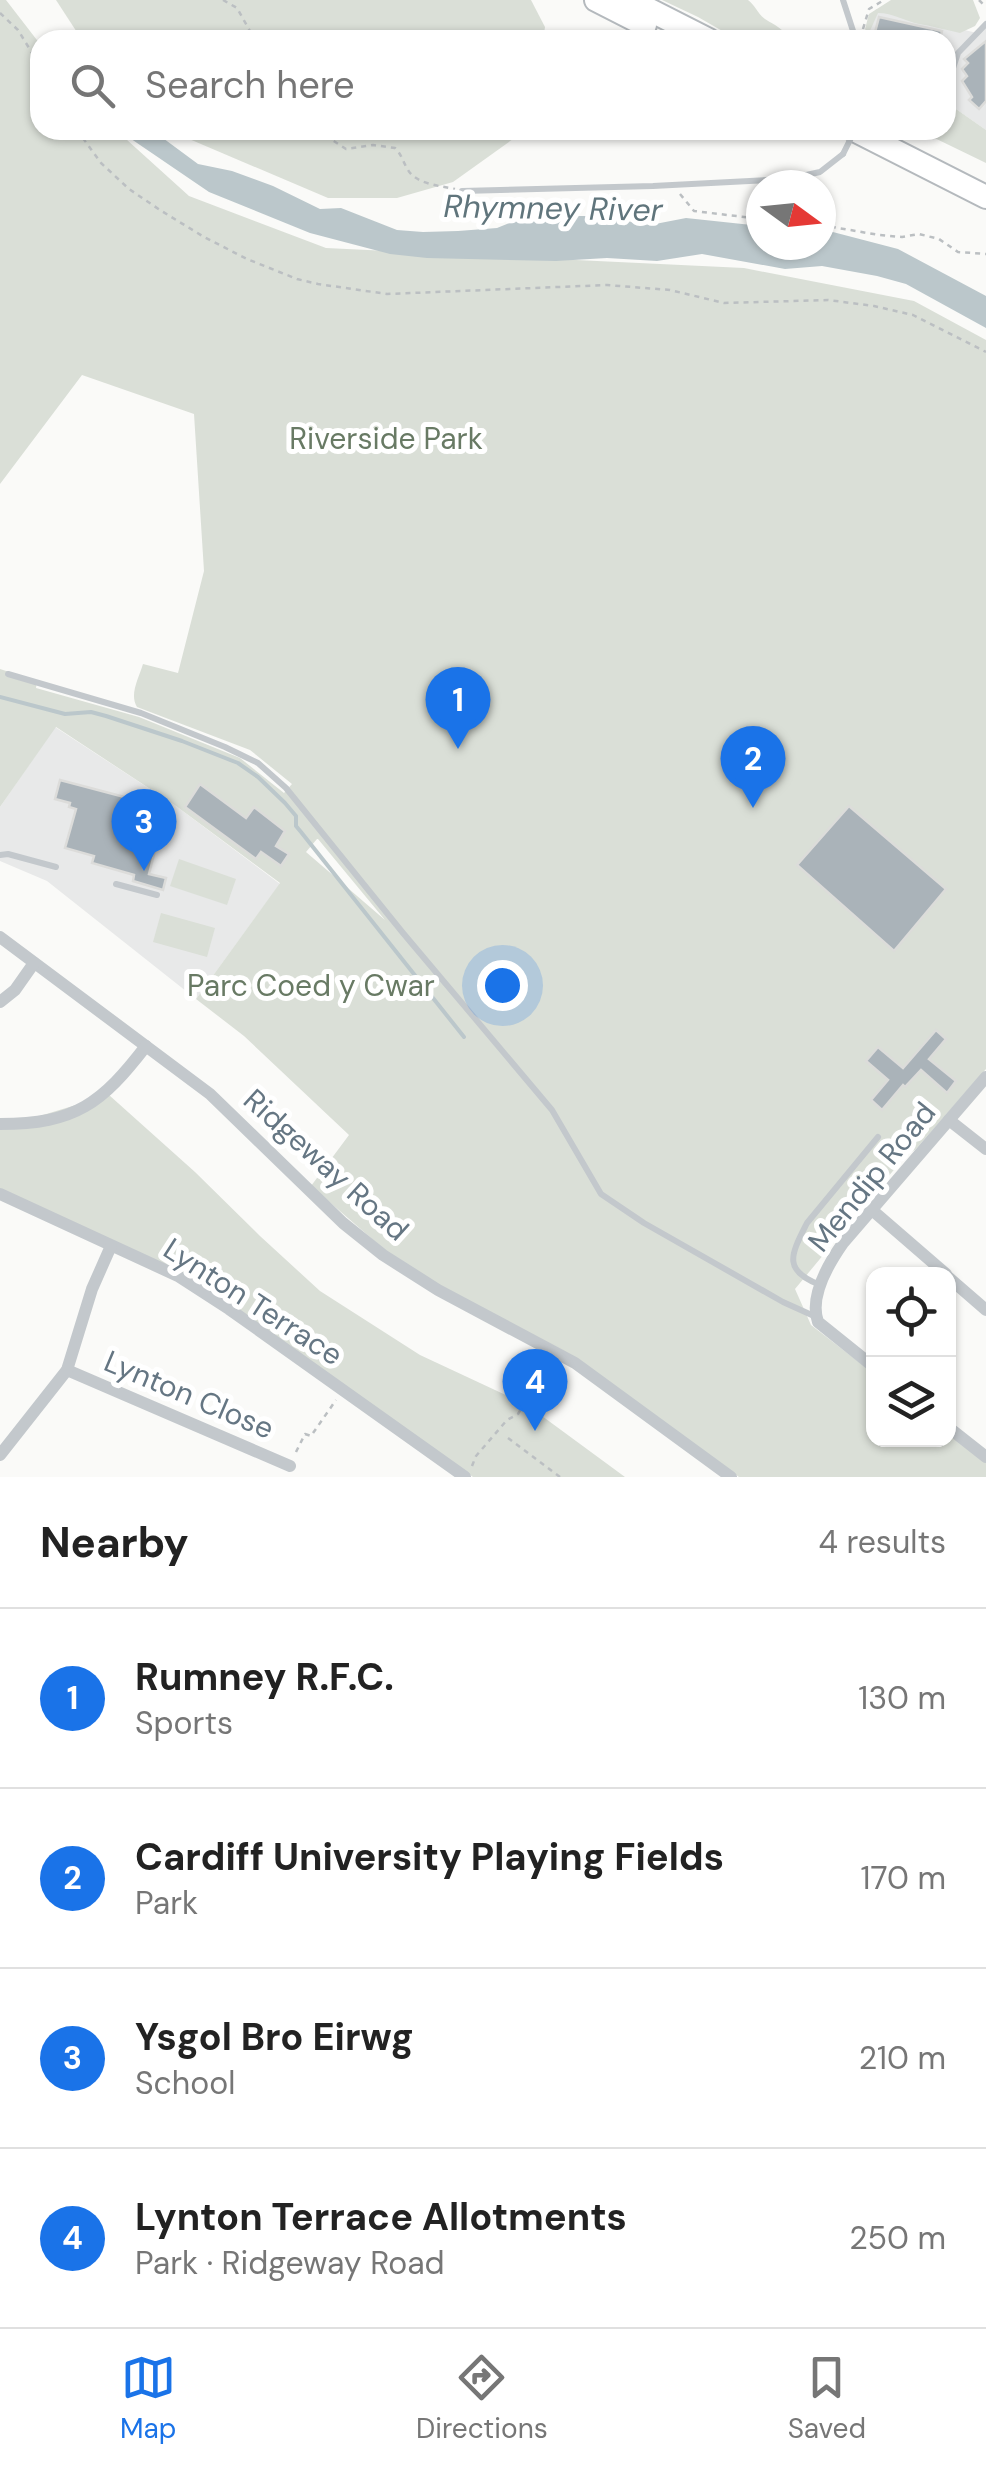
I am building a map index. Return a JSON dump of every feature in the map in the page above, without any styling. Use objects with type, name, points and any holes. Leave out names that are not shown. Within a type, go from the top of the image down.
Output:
[{"type":"highway","points":[[596,0],[654,30]]},
{"type":"highway","points":[[630,0],[689,30]]},
{"type":"highway","points":[[874,140],[986,197]]},
{"type":"highway","points":[[908,140],[986,180]]},
{"type":"street","name":"Ridgeway Road","points":[[0,938],[225,1106],[317,1198],[383,1255],[438,1290],[556,1352],[731,1477]]},
{"type":"street","points":[[0,1002],[15,990],[34,963]]},
{"type":"street","points":[[0,1124],[43,1122],[82,1108],[108,1091],[146,1046]]},
{"type":"street","name":"Mendip Road","points":[[815,1316],[821,1285],[837,1251],[986,1078]]},
{"type":"street","points":[[949,1120],[986,1148]]},
{"type":"street","name":"Lynton Terrace","points":[[0,1194],[198,1288],[469,1475]]},
{"type":"street","points":[[872,1210],[937,1267]]},
{"type":"street","points":[[0,1454],[68,1370],[92,1289],[111,1246]]},
{"type":"street","points":[[956,1283],[984,1305]]},
{"type":"street","points":[[815,1316],[821,1326],[866,1361]]},
{"type":"street","name":"Lynton Close","points":[[68,1370],[290,1466]]},
{"type":"street","points":[[956,1433],[986,1457]]},
{"type":"lane","points":[[843,0],[854,30]]},
{"type":"lane","points":[[956,59],[986,24]]},
{"type":"lane","points":[[462,191],[788,180],[820,172],[842,154],[849,140]]},
{"type":"lane","points":[[8,674],[141,713],[258,763],[286,788],[552,1110],[601,1194],[793,1308],[815,1316]]},
{"type":"lane","points":[[0,855],[56,867]]},
{"type":"lane","points":[[116,884],[156,895]]},
{"type":"lane","points":[[821,1285],[801,1277],[795,1269],[793,1256],[798,1240],[806,1223],[878,1137]]},
{"type":"path","points":[[224,0],[237,8],[249,30]]},
{"type":"path","points":[[862,30],[870,9],[884,0]]},
{"type":"path","points":[[979,0],[986,7]]},
{"type":"path","points":[[0,13],[18,30],[30,50]]},
{"type":"path","points":[[84,140],[117,178],[160,210],[247,259],[318,284],[387,294],[607,285],[670,290],[724,303],[828,300],[912,315],[986,352]]},
{"type":"path","points":[[332,140],[346,149],[373,145],[395,148],[404,158],[408,172],[419,180],[462,191]]},
{"type":"path","points":[[673,185],[694,210],[746,218]]},
{"type":"path","points":[[836,228],[902,237],[919,234],[958,252],[986,254]]},
{"type":"path","points":[[469,1475],[476,1456],[507,1420],[518,1414],[556,1352]]},
{"type":"path","points":[[290,1466],[304,1434],[310,1436],[343,1390]]},
{"type":"path","points":[[508,1438],[560,1477]]},
{"type":"shaded area","points":[[876,9],[977,33],[986,24],[986,130],[956,109],[956,30],[870,30]]},
{"type":"shaded area","points":[[133,140],[166,140],[198,164],[273,186],[320,209],[341,208],[397,230],[497,228],[514,221],[560,216],[596,216],[650,225],[686,218],[746,224],[746,260],[836,260],[836,233],[898,249],[986,296],[986,328],[906,284],[822,266],[785,269],[702,254],[657,261],[427,258],[390,254],[310,233],[209,192]]},
{"type":"shaded area","points":[[55,727],[176,806],[280,884],[196,999],[47,881],[0,861],[0,807]]},
{"type":"green space","points":[[0,0],[6,0],[30,31],[30,140],[127,140],[189,196],[326,248],[744,268],[914,301],[986,340],[986,1069],[915,1150],[907,1154],[795,1289],[811,1325],[866,1368],[866,1447],[956,1447],[956,1438],[986,1462],[986,1477],[739,1477],[578,1359],[441,1287],[386,1251],[311,1186],[349,1135],[244,1036],[196,999],[280,883],[176,806],[56,727],[0,807],[0,669],[37,681],[36,688],[139,717],[240,758],[284,793],[292,784],[250,750],[137,707],[135,702],[143,664],[178,673],[204,571],[194,414],[82,375],[0,484]],"holes":[[[318,839],[385,920],[306,852]]]},
{"type":"green space","points":[[56,0],[531,0],[545,27],[545,30],[76,30]]},
{"type":"green space","points":[[662,0],[748,0],[782,30],[721,30]]},
{"type":"green space","points":[[891,0],[973,0],[980,18],[975,26],[960,33],[878,13],[870,30],[866,30],[869,14]]},
{"type":"green space","points":[[956,109],[986,130],[986,163],[939,140],[956,140]]},
{"type":"green space","points":[[192,140],[512,140],[453,182],[397,198],[328,198]]},
{"type":"green space","points":[[179,859],[236,879],[227,905],[170,886]]},
{"type":"green space","points":[[161,913],[215,928],[207,957],[153,942]]},
{"type":"green space","points":[[109,1095],[320,1291],[420,1355],[527,1405],[625,1477],[473,1477],[203,1286],[0,1189],[0,1128]]},
{"type":"building","points":[[879,17],[938,30],[876,30]]},
{"type":"building","points":[[986,41],[986,101],[979,109],[969,100],[972,97],[962,81],[967,76],[962,69],[968,63],[964,59]]},
{"type":"building","points":[[60,780],[166,808],[149,874],[166,878],[163,890],[133,881],[134,875],[92,863],[94,856],[65,848],[76,809],[55,799]]},
{"type":"building","points":[[200,784],[246,818],[254,807],[285,831],[276,846],[289,854],[281,866],[261,852],[256,859],[185,807]]},
{"type":"building","points":[[849,806],[946,889],[894,951],[797,865]]},
{"type":"building","points":[[936,1030],[946,1039],[929,1059],[956,1081],[947,1093],[921,1070],[882,1110],[871,1100],[888,1080],[866,1061],[878,1047],[903,1068]]},
{"type":"waterway","points":[[0,697],[65,714],[91,712],[106,716],[238,763],[258,777],[296,816],[296,826],[464,1037]]},
{"type":"place","name":"Rumney R.F.C.","points":[[458,749]]},
{"type":"place","name":"Cardiff University Playing Fields","points":[[753,808]]},
{"type":"place","name":"Ysgol Bro Eirwg","points":[[144,871]]},
{"type":"place","name":"Lynton Terrace Allotments","points":[[535,1431]]},
{"type":"water label","name":"Rhymney River","points":[[553,208]]},
{"type":"park label","name":"Riverside Park","points":[[386,439]]},
{"type":"park label","name":"Parc Coed y Cwar","points":[[311,986]]}]
